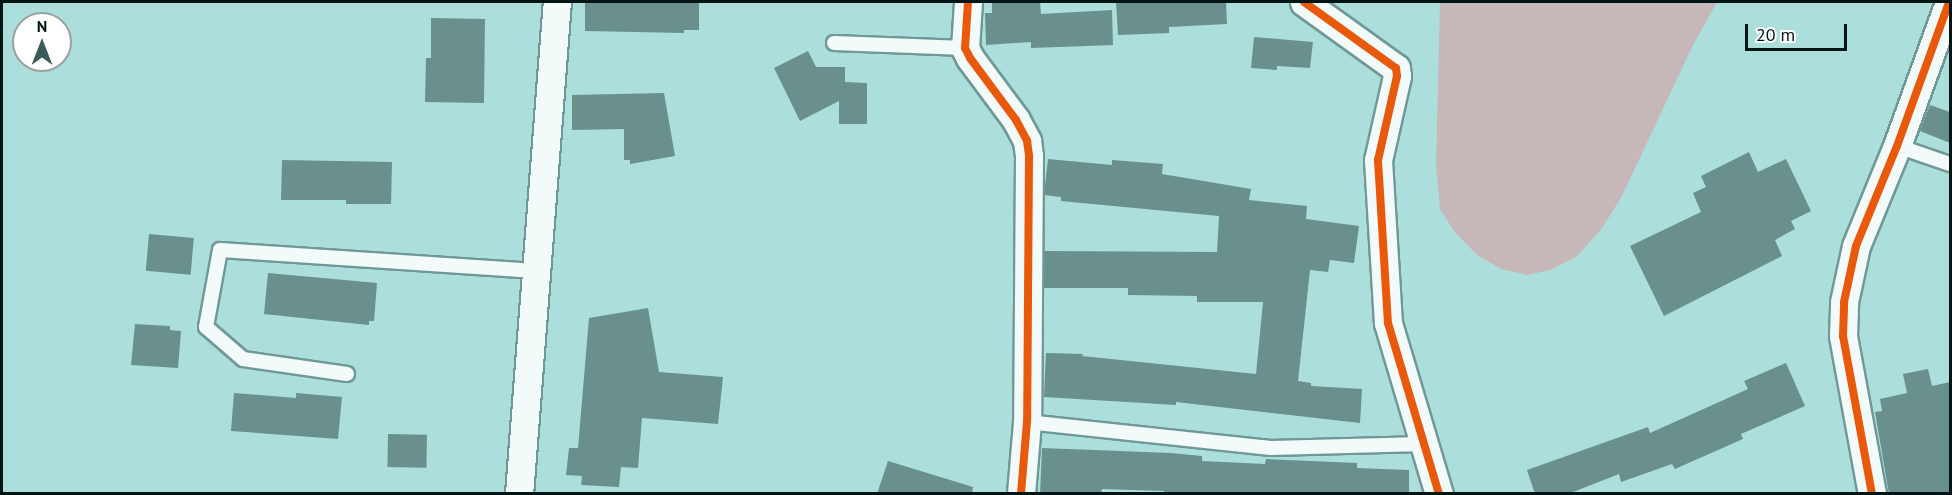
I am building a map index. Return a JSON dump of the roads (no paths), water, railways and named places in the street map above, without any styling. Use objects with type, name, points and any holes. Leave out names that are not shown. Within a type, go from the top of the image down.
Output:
[{"type":"street","points":[[519,494],[557,2]]},
{"type":"street","points":[[968,2],[965,48],[1016,120],[1028,141],[1027,422],[1021,494]]},
{"type":"street","points":[[1304,2],[1396,68],[1397,76],[1377,160],[1388,323],[1439,494]]},
{"type":"street","points":[[1872,494],[1843,336],[1844,302],[1856,246],[1897,146],[1949,2]]},
{"type":"lane","points":[[834,44],[965,48]]},
{"type":"lane","points":[[1897,146],[1950,164]]},
{"type":"lane","points":[[347,374],[243,359],[206,327],[220,250],[536,271]]},
{"type":"lane","points":[[1027,422],[1271,448],[1424,444]]}]
